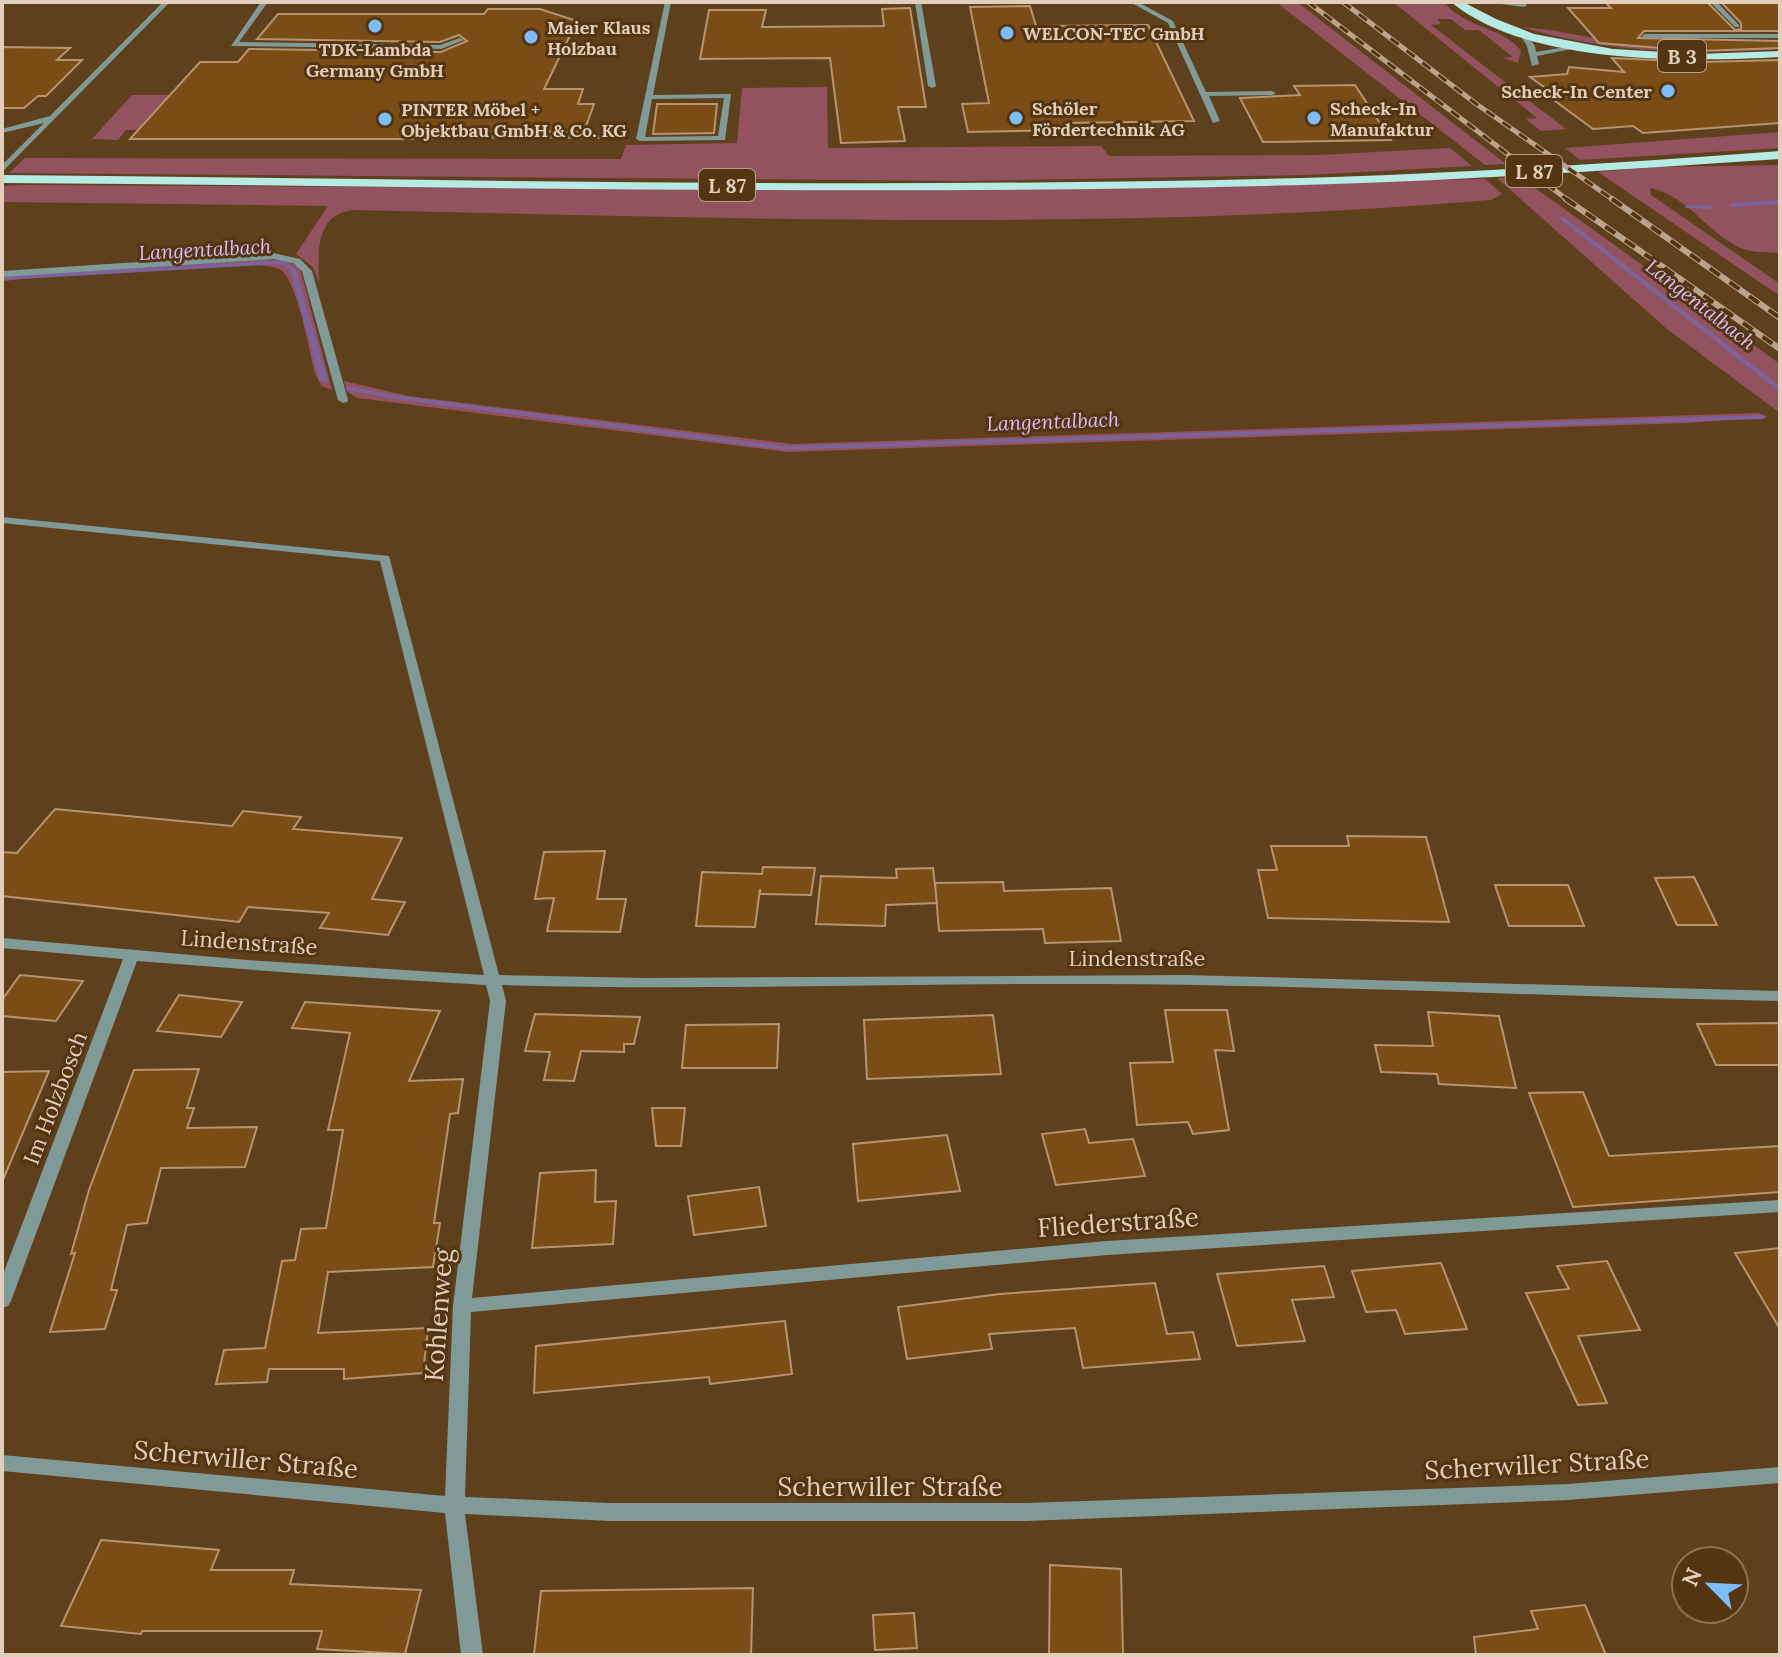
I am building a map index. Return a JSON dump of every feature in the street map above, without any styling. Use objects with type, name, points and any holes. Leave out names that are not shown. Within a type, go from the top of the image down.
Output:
[{"type":"main road","name":"B 3","points":[[1456,2],[1520,32],[1584,47],[1669,56],[1780,54]]},
{"type":"main road","name":"L 87","points":[[2,179],[945,186],[1424,176],[1780,155]]},
{"type":"street","points":[[2,170],[167,2]]},
{"type":"street","points":[[265,2],[234,44],[441,47],[460,40]]},
{"type":"street","points":[[649,97],[728,96],[722,138],[640,139],[668,2]]},
{"type":"street","points":[[918,2],[932,86]]},
{"type":"street","points":[[1133,2],[1171,22],[1216,121]]},
{"type":"street","points":[[1489,2],[1524,5],[1521,2]]},
{"type":"street","points":[[1713,2],[1737,26]]},
{"type":"street","points":[[1520,32],[1534,54],[1535,64]]},
{"type":"street","points":[[1644,36],[1780,36]]},
{"type":"street","points":[[1534,54],[1584,47]]},
{"type":"street","points":[[1204,94],[1272,93]]},
{"type":"street","points":[[2,131],[54,118]]},
{"type":"street","points":[[438,136],[608,137]]},
{"type":"street","points":[[2,150],[21,150]]},
{"type":"street","points":[[2,274],[273,256],[291,258],[307,271],[343,400]]},
{"type":"street","points":[[2,520],[385,558],[494,980]]},
{"type":"street","name":"Lindenstraße","points":[[2,943],[494,980],[803,983],[1097,979],[1383,983],[1780,996]]},
{"type":"street","name":"Im Holzbosch","points":[[2,1301],[132,955]]},
{"type":"street","name":"Kohlenweg","points":[[472,1655],[454,1505],[462,1306],[498,1001],[494,980]]},
{"type":"street","name":"Fliederstraße","points":[[462,1306],[1107,1248],[1780,1206]]},
{"type":"street","name":"Scherwiller Straße","points":[[2,1463],[454,1505],[610,1512],[1026,1512],[1568,1492],[1780,1475]]},
{"type":"shaded area","points":[[1276,2],[1297,2],[1506,164],[1485,165]]},
{"type":"shaded area","points":[[1393,2],[1444,2],[1463,18],[1514,43],[1521,51],[1518,63],[1503,58],[1513,57],[1479,30],[1465,30],[1451,19],[1437,19],[1441,24],[1431,25],[1566,129],[1541,131],[1526,119],[1537,118]]},
{"type":"shaded area","points":[[1522,27],[1661,49],[1780,45],[1780,49],[1715,52],[1650,50],[1586,42]]},
{"type":"shaded area","points":[[827,87],[828,148],[1101,146],[1109,156],[1319,155],[1450,148],[1472,166],[1307,175],[961,181],[9,173],[25,158],[621,159],[626,145],[737,143],[742,88]]},
{"type":"shaded area","points":[[132,95],[199,95],[172,130],[126,130],[118,140],[92,139]]},
{"type":"shaded area","points":[[1780,132],[1780,148],[1580,160],[1565,148]]},
{"type":"shaded area","points":[[1780,165],[1780,253],[1743,249],[1719,234],[1676,198],[1650,188],[1651,195],[1780,284],[1780,296],[1598,172],[1658,167]]},
{"type":"shaded area","points":[[1520,177],[1780,364],[1780,413],[1667,329],[1497,178]]},
{"type":"shaded area","points":[[1485,179],[1502,194],[1491,200],[1207,216],[922,220],[354,210],[341,213],[326,227],[319,247],[319,283],[313,267],[296,254],[328,206],[2,202],[2,186],[25,185],[904,190]]},
{"type":"shaded area","points":[[265,259],[289,261],[300,268],[332,390],[321,386],[315,373],[298,303],[293,288],[281,270],[264,266],[194,266],[2,281],[2,276]]},
{"type":"shaded area","points":[[344,381],[408,396],[792,444],[1760,413],[1763,417],[1689,423],[787,452],[358,398],[347,392]]},
{"type":"building","points":[[1605,2],[1707,2],[1735,30],[1741,29],[1741,23],[1721,2],[1780,2],[1780,31],[1644,31],[1638,38],[1780,41],[1780,48],[1698,51],[1599,43],[1568,8],[1611,8]]},
{"type":"building","points":[[1030,6],[1036,26],[1148,25],[1194,121],[1067,123],[1069,130],[968,132],[962,104],[989,103],[970,7]]},
{"type":"building","points":[[910,8],[926,107],[898,107],[905,141],[841,143],[830,58],[700,59],[709,10],[766,10],[762,27],[884,26],[882,9]]},
{"type":"building","points":[[488,9],[540,9],[577,21],[544,89],[583,89],[578,104],[594,104],[584,132],[438,131],[431,135],[432,139],[130,139],[200,62],[238,62],[249,49],[441,52],[467,41],[459,35],[440,42],[257,39],[278,14],[484,14]]},
{"type":"building","points":[[2,47],[70,48],[57,60],[82,60],[46,96],[38,96],[24,108],[2,108]]},
{"type":"building","name":"Scheck-In Center","points":[[1612,58],[1700,62],[1780,60],[1780,123],[1643,133],[1633,126],[1593,129],[1543,92],[1551,92],[1530,77],[1567,74],[1569,67],[1624,72]]},
{"type":"building","name":"Scheck-In Manufaktur","points":[[1355,85],[1391,140],[1263,142],[1240,98],[1300,95],[1294,86]]},
{"type":"building","points":[[657,104],[717,104],[714,133],[653,134]]},
{"type":"building","points":[[55,809],[232,826],[243,811],[301,817],[293,829],[402,838],[372,899],[405,902],[388,935],[320,928],[329,913],[248,907],[239,922],[2,896],[2,852],[17,853]]},
{"type":"building","points":[[1347,836],[1426,837],[1449,922],[1268,918],[1258,870],[1277,870],[1271,846],[1349,846]]},
{"type":"building","points":[[605,851],[597,899],[626,899],[620,932],[547,931],[554,898],[535,899],[544,852]]},
{"type":"building","points":[[763,867],[815,868],[811,895],[760,894],[760,889],[755,927],[696,926],[702,872],[762,874]]},
{"type":"building","points":[[933,868],[937,903],[886,905],[885,926],[816,924],[821,876],[897,878],[896,869]]},
{"type":"building","points":[[1694,877],[1717,925],[1677,925],[1655,878]]},
{"type":"building","points":[[1003,882],[1004,891],[1111,888],[1121,941],[1045,943],[1043,929],[939,931],[935,883]]},
{"type":"building","points":[[1495,885],[1568,885],[1584,926],[1509,926]]},
{"type":"building","points":[[20,975],[83,981],[56,1021],[2,1016],[2,1000]]},
{"type":"building","points":[[179,995],[242,1002],[221,1037],[157,1031]]},
{"type":"building","points":[[305,1002],[440,1011],[409,1081],[463,1079],[458,1113],[450,1114],[434,1223],[440,1223],[433,1267],[328,1272],[318,1333],[428,1328],[423,1373],[344,1379],[344,1369],[269,1369],[267,1382],[216,1384],[224,1350],[265,1348],[282,1261],[295,1260],[301,1229],[326,1228],[343,1130],[328,1130],[350,1033],[292,1028]]},
{"type":"building","points":[[1165,1010],[1227,1010],[1234,1051],[1215,1050],[1229,1130],[1193,1134],[1188,1122],[1137,1125],[1130,1063],[1173,1062]]},
{"type":"building","points":[[1428,1012],[1499,1016],[1516,1088],[1439,1084],[1437,1074],[1381,1072],[1375,1045],[1433,1046]]},
{"type":"building","points":[[535,1014],[640,1017],[634,1044],[624,1044],[624,1052],[581,1051],[574,1081],[544,1080],[550,1052],[525,1051]]},
{"type":"building","points":[[993,1015],[1001,1074],[867,1079],[864,1020]]},
{"type":"building","points":[[1780,1023],[1780,1065],[1716,1065],[1697,1024]]},
{"type":"building","points":[[779,1024],[777,1068],[682,1068],[686,1025]]},
{"type":"building","points":[[199,1069],[187,1108],[194,1108],[187,1128],[257,1127],[245,1167],[161,1168],[147,1223],[127,1225],[111,1290],[117,1290],[105,1329],[50,1332],[75,1253],[71,1254],[89,1190],[134,1070]]},
{"type":"building","points":[[49,1071],[2,1182],[2,1072]]},
{"type":"building","points":[[1583,1092],[1609,1156],[1780,1146],[1780,1192],[1573,1207],[1529,1093]]},
{"type":"building","points":[[652,1108],[685,1108],[681,1146],[656,1146]]},
{"type":"building","points":[[1085,1129],[1089,1143],[1133,1139],[1145,1176],[1056,1185],[1042,1134]]},
{"type":"building","points":[[947,1135],[960,1191],[858,1201],[853,1144]]},
{"type":"building","points":[[596,1170],[595,1202],[616,1201],[613,1244],[532,1248],[540,1173]]},
{"type":"building","points":[[759,1187],[766,1226],[694,1235],[688,1196]]},
{"type":"building","points":[[1780,1248],[1780,1329],[1735,1253]]},
{"type":"building","points":[[1607,1261],[1640,1330],[1578,1336],[1607,1403],[1578,1405],[1526,1293],[1569,1289],[1557,1266]]},
{"type":"building","points":[[1441,1263],[1467,1329],[1405,1334],[1396,1310],[1366,1312],[1352,1271]]},
{"type":"building","points":[[1324,1266],[1334,1297],[1292,1300],[1305,1341],[1237,1346],[1217,1274]]},
{"type":"building","points":[[1155,1283],[1167,1334],[1193,1332],[1200,1359],[1083,1368],[1075,1328],[989,1334],[992,1349],[907,1359],[898,1307],[1000,1294]]},
{"type":"building","points":[[785,1321],[792,1374],[710,1384],[709,1377],[534,1393],[536,1346]]},
{"type":"building","points":[[101,1540],[219,1550],[211,1570],[294,1570],[290,1584],[421,1590],[405,1654],[317,1649],[322,1631],[142,1631],[141,1634],[61,1626]]},
{"type":"building","points":[[1050,1565],[1121,1569],[1123,1655],[1049,1655]]},
{"type":"building","points":[[753,1588],[751,1655],[534,1655],[541,1591]]},
{"type":"building","points":[[1585,1605],[1606,1655],[1476,1655],[1474,1637],[1538,1629],[1531,1611]]},
{"type":"building","points":[[914,1613],[917,1648],[875,1650],[873,1615]]},
{"type":"waterway","name":"Langentalbach","points":[[1732,205],[1780,202]]},
{"type":"waterway","name":"Langentalbach","points":[[1688,207],[1711,207]]},
{"type":"waterway","name":"Langentalbach","points":[[1562,218],[1780,390]]},
{"type":"waterway","name":"Langentalbach","points":[[2,278],[282,262],[293,269],[324,381]]},
{"type":"waterway","name":"Langentalbach","points":[[349,388],[395,397],[784,448],[1763,417]]},
{"type":"railway","points":[[1308,2],[1569,201]]},
{"type":"railway","points":[[1343,2],[1475,103],[1615,201]]},
{"type":"railway","points":[[1566,199],[1780,349]]},
{"type":"railway","points":[[1612,199],[1780,318]]},
{"type":"place","name":"TDK-Lambda Germany GmbH","points":[[375,26]]},
{"type":"place","name":"WELCON-TEC GmbH","points":[[1007,33]]},
{"type":"place","name":"Maier Klaus Holzbau","points":[[531,37]]},
{"type":"place","name":"Scheck-In Center","points":[[1668,91]]},
{"type":"place","name":"Schöler Fördertechnik AG","points":[[1016,118]]},
{"type":"place","name":"Scheck-In Manufaktur","points":[[1314,118]]},
{"type":"place","name":"PINTER Möbel + Objektbau GmbH & Co. KG","points":[[385,119]]}]
